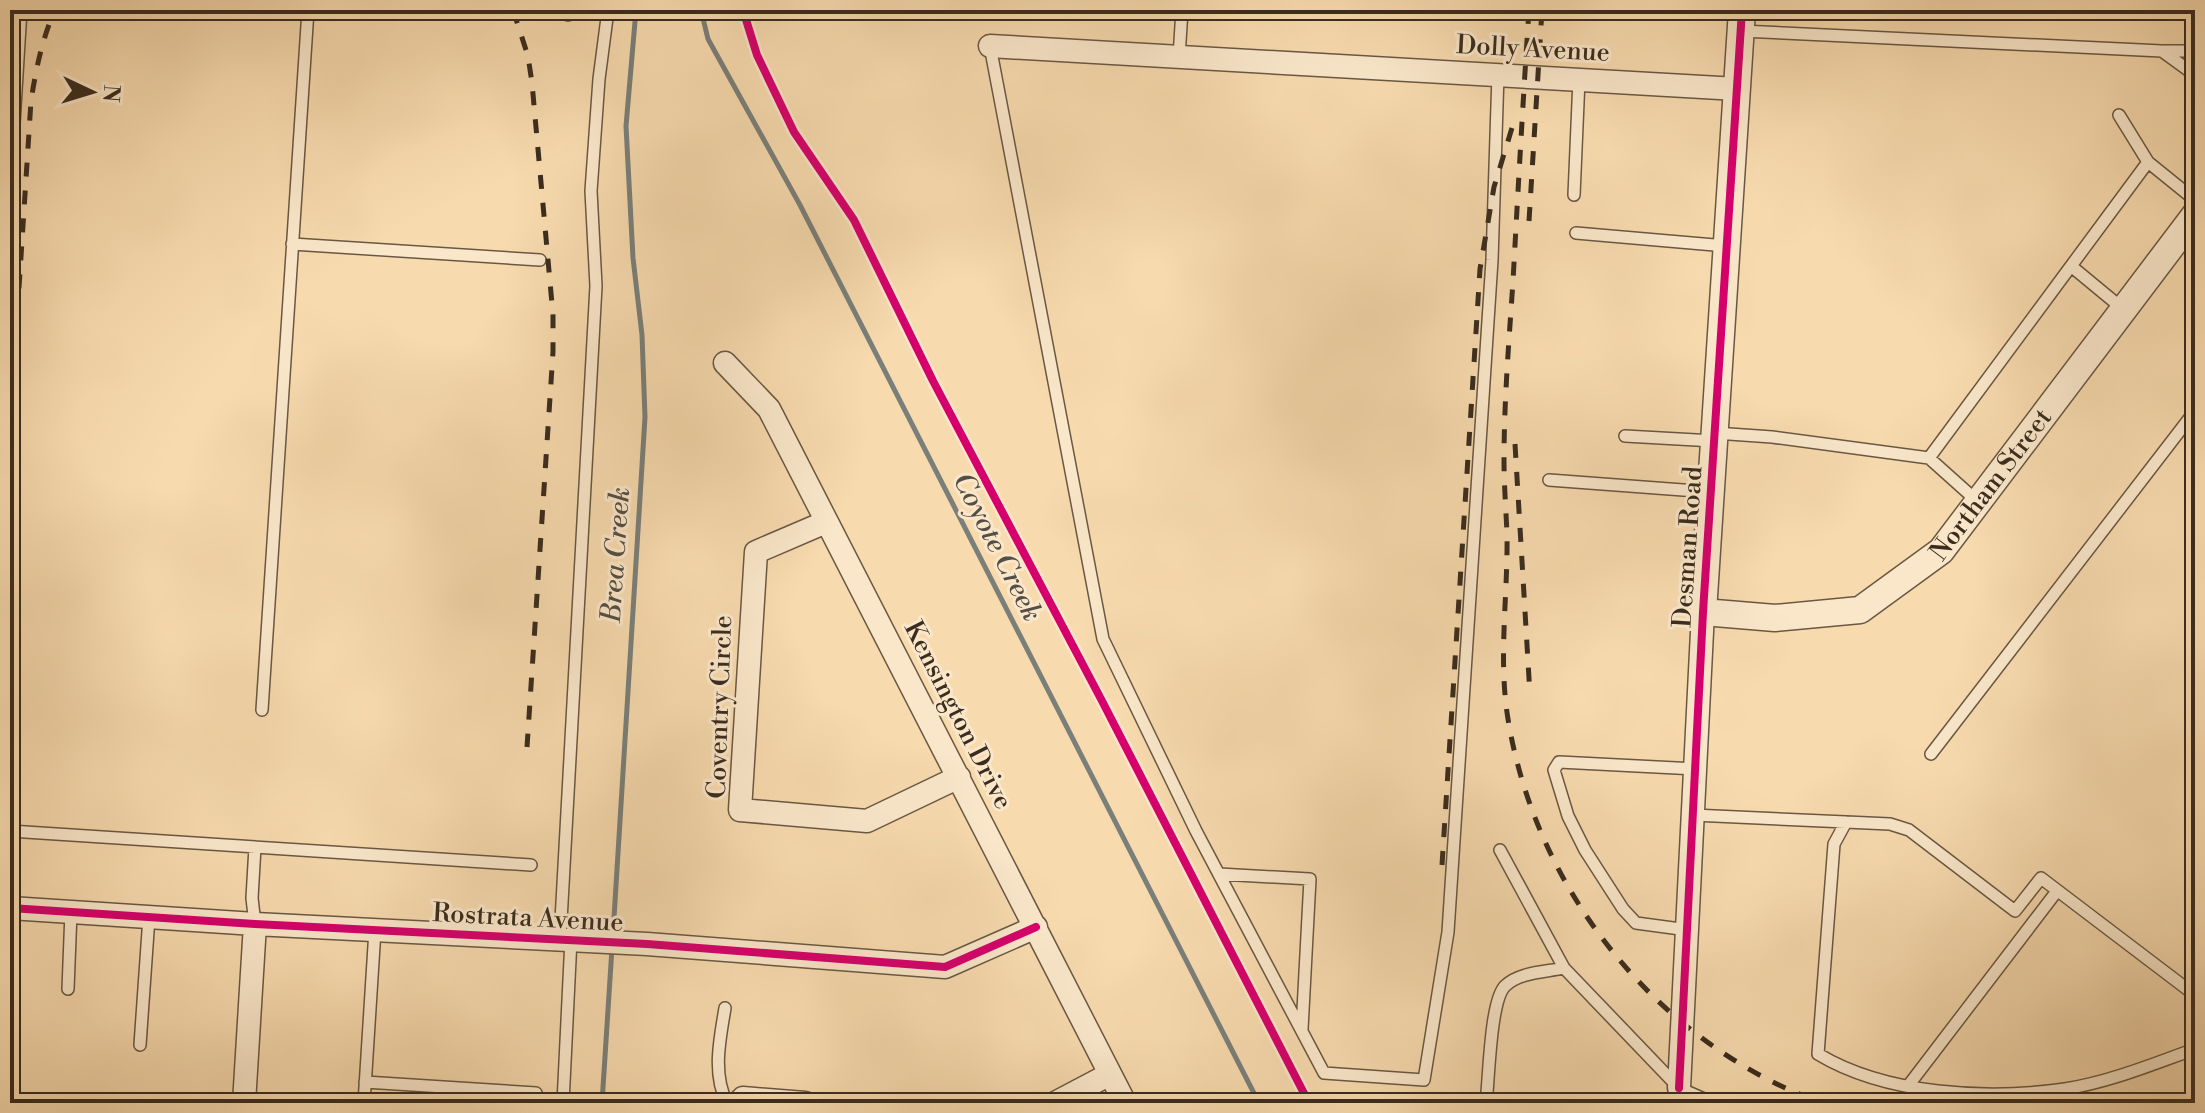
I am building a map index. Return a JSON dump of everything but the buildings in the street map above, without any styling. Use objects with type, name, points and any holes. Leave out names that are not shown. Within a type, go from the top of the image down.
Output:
[{"type":"street","name":"Desman Road","points":[[1679,1088],[1703,612],[1742,20]]},
{"type":"street","name":"Dolly Avenue","points":[[990,46],[1737,89]]},
{"type":"street","name":"Northam Street","points":[[1703,612],[1775,618],[1860,610],[1941,551],[2195,215]]},
{"type":"street","name":"Kensington Drive","points":[[725,363],[769,409],[1125,1103]]},
{"type":"street","name":"Coventry Circle","points":[[826,522],[756,552],[740,810],[867,821],[959,777]]},
{"type":"street","name":"Rostrata Avenue","points":[[10,908],[255,924],[569,939],[945,967],[1036,927]]},
{"type":"street","points":[[244,1103],[255,924]]},
{"type":"street","points":[[1055,1103],[1110,1074]]},
{"type":"street","points":[[736,1101],[805,1103]]},
{"type":"lane","points":[[10,188],[21,10]]},
{"type":"lane","points":[[262,710],[308,10]]},
{"type":"lane","points":[[563,1103],[596,286],[591,191],[599,79],[608,10]]},
{"type":"lane","points":[[1179,57],[1182,10]]},
{"type":"lane","points":[[1742,20],[1791,33],[2195,51]]},
{"type":"lane","points":[[990,46],[1103,639],[1219,874],[1324,1073],[1424,1080],[1448,932],[1492,260],[1498,74]]},
{"type":"lane","points":[[2162,51],[2195,75]]},
{"type":"lane","points":[[1574,195],[1579,79]]},
{"type":"lane","points":[[2119,115],[2148,162],[2195,200]]},
{"type":"lane","points":[[1929,458],[2148,162]]},
{"type":"lane","points":[[1576,233],[1727,246]]},
{"type":"lane","points":[[292,244],[540,260]]},
{"type":"lane","points":[[2071,266],[2123,309]]},
{"type":"lane","points":[[1931,754],[2195,411]]},
{"type":"lane","points":[[1625,436],[1772,437],[1929,458],[1978,501]]},
{"type":"lane","points":[[1549,480],[1711,492]]},
{"type":"lane","points":[[1688,930],[1636,923],[1623,909],[1585,850],[1568,816],[1554,770],[1559,762],[1696,769]]},
{"type":"lane","points":[[1693,815],[1890,824],[1909,830],[2015,911],[2041,878],[2195,995]]},
{"type":"lane","points":[[1846,822],[1834,844],[1818,1054],[1838,1066],[1885,1082],[1934,1091],[2012,1093],[2066,1089],[2122,1075],[2195,1049]]},
{"type":"lane","points":[[10,831],[531,865]]},
{"type":"lane","points":[[255,847],[252,898],[255,924]]},
{"type":"lane","points":[[1500,850],[1564,968],[1679,1088],[1713,1103]]},
{"type":"lane","points":[[1219,874],[1310,879],[1302,1029]]},
{"type":"lane","points":[[1908,1086],[2057,891]]},
{"type":"lane","points":[[68,989],[71,912]]},
{"type":"lane","points":[[140,1045],[149,917]]},
{"type":"lane","points":[[364,1103],[375,930]]},
{"type":"lane","points":[[1486,1103],[1496,1003],[1504,987],[1520,977],[1564,968]]},
{"type":"lane","points":[[725,1008],[718,1048],[720,1088],[736,1101]]},
{"type":"lane","points":[[365,1082],[536,1093]]},
{"type":"waterway","name":"Brea Creek","points":[[613,934],[645,417],[626,126],[636,10]]},
{"type":"waterway","name":"Coyote Creek","points":[[701,10],[708,39],[800,205],[1259,1103]]},
{"type":"waterway","name":"Brea Creek","points":[[602,1103],[612,948]]},
{"type":"railway","points":[[10,428],[31,101],[40,54],[55,10]]},
{"type":"railway","points":[[513,10],[528,56],[532,83],[553,315],[527,747]]},
{"type":"railway","points":[[1529,10],[1504,460],[1507,534],[1505,696],[1523,782],[1546,843],[1576,901],[1614,953],[1658,1001],[1708,1042],[1763,1077],[1822,1103]]},
{"type":"railway","points":[[1529,221],[1542,10]]},
{"type":"railway","points":[[1442,865],[1480,269],[1494,187],[1515,118]]},
{"type":"railway","points":[[1515,444],[1530,695]]},
{"type":"railway","points":[[2167,1103],[2195,1090]]},
{"type":"cycle path","points":[[743,10],[757,55],[794,132],[854,220],[933,381],[1309,1103]]},
{"type":"cycle path","points":[[1679,1088],[1703,612],[1742,10]]},
{"type":"cycle path","points":[[10,908],[647,944],[945,967],[1036,927]]}]
